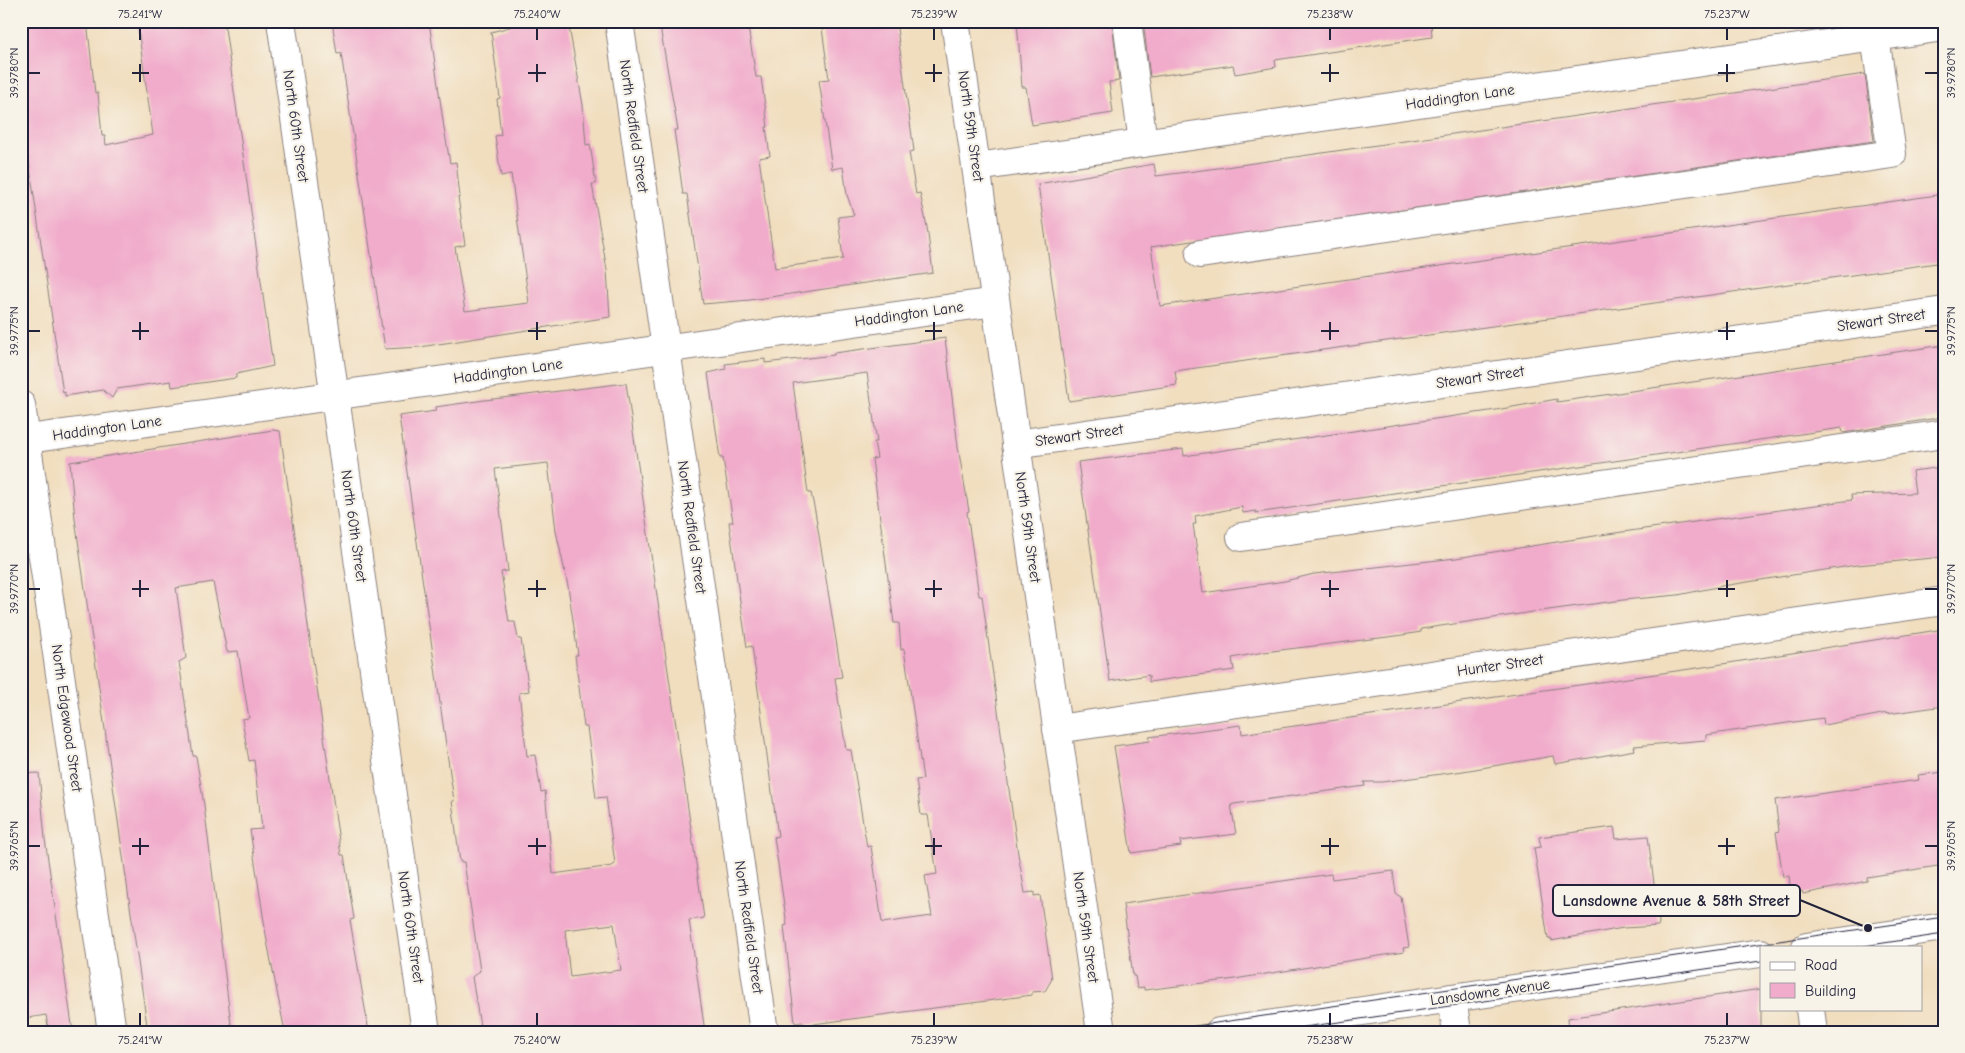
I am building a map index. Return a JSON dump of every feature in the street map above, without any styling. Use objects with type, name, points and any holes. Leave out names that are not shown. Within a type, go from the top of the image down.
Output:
[{"type":"street","name":"North 60th Street","points":[[281,21],[426,1032]]},
{"type":"street","name":"North Redfield Street","points":[[619,21],[764,1032]]},
{"type":"street","name":"North 59th Street","points":[[956,21],[1101,1032]]},
{"type":"street","points":[[1127,21],[1143,143]]},
{"type":"street","name":"Haddington Lane","points":[[977,167],[1944,27]]},
{"type":"street","points":[[1200,254],[1892,154],[1876,36]]},
{"type":"street","name":"Haddington Lane","points":[[24,440],[996,302]]},
{"type":"street","name":"Stewart Street","points":[[1016,444],[1944,311]]},
{"type":"street","name":"North Edgewood Street","points":[[21,405],[24,440],[112,1032]]},
{"type":"street","points":[[1240,537],[1944,434]]},
{"type":"street","name":"Hunter Street","points":[[1057,729],[1944,601]]},
{"type":"street","points":[[1813,946],[1944,927]]},
{"type":"street","name":"Lansdowne Avenue","points":[[1219,1032],[1760,953]]},
{"type":"street","points":[[1452,998],[1457,1032]]},
{"type":"street","points":[[1810,1010],[1813,1032]]},
{"type":"building","points":[[21,21],[87,21],[95,93],[98,93],[102,136],[105,136],[106,145],[153,135],[137,21],[224,21],[273,366],[236,374],[236,378],[172,387],[171,381],[117,389],[112,398],[103,390],[65,396],[65,392],[63,393],[29,162],[21,132]]},
{"type":"building","points":[[332,21],[429,21],[450,163],[456,162],[460,197],[458,197],[465,245],[455,247],[465,311],[529,303],[511,174],[501,176],[495,136],[501,135],[497,99],[500,98],[491,32],[510,27],[509,21],[568,21],[583,105],[586,145],[590,144],[596,184],[592,184],[607,270],[610,317],[420,347],[385,349],[341,53],[337,54]]},
{"type":"building","points":[[659,21],[747,21],[756,77],[761,77],[768,127],[766,127],[770,156],[759,158],[775,268],[843,259],[838,217],[854,215],[847,195],[843,167],[832,169],[819,80],[829,79],[821,21],[896,21],[914,151],[909,152],[916,194],[920,193],[927,227],[933,273],[750,300],[703,304],[687,194],[683,194],[674,130],[678,130]]},
{"type":"building","points":[[1017,21],[1112,21],[1119,81],[1109,82],[1113,113],[1032,125],[1026,87],[1022,87]]},
{"type":"building","points":[[1143,21],[1431,21],[1432,37],[1275,60],[1276,67],[1235,74],[1233,65],[1150,77]]},
{"type":"building","points":[[1865,74],[1874,141],[1151,247],[1160,306],[1944,194],[1944,262],[1175,371],[1177,385],[1069,401],[1038,184],[1154,164],[1156,176],[1226,167]]},
{"type":"building","points":[[945,338],[958,447],[969,511],[967,512],[979,596],[982,596],[1018,854],[1025,893],[1034,892],[1034,896],[1040,895],[1052,979],[1045,991],[1032,992],[1032,995],[806,1025],[802,1022],[795,1023],[784,926],[787,925],[774,837],[778,836],[752,646],[747,647],[729,522],[733,522],[723,458],[720,458],[708,373],[726,369],[725,364],[765,359],[765,363],[834,355],[834,353]],"holes":[[[867,373],[877,442],[874,442],[877,458],[872,459],[894,623],[899,623],[901,650],[904,649],[923,779],[916,780],[921,815],[928,815],[937,874],[925,876],[932,916],[882,923],[871,846],[867,847],[851,750],[846,750],[835,678],[842,677],[815,511],[811,493],[808,493],[793,383]]]},
{"type":"building","points":[[1944,345],[1944,417],[1843,433],[1842,428],[1256,513],[1256,511],[1243,513],[1242,507],[1195,516],[1196,524],[1193,524],[1203,593],[1285,581],[1314,574],[1456,558],[1601,535],[1852,500],[1851,495],[1915,493],[1912,471],[1944,467],[1944,557],[1857,565],[1722,586],[1678,595],[1533,612],[1421,629],[1421,632],[1396,636],[1264,652],[1232,658],[1234,670],[1149,682],[1149,675],[1110,681],[1078,462],[1183,449],[1184,456],[1496,410],[1557,399],[1557,402]]},
{"type":"building","points":[[626,383],[704,918],[689,920],[705,1032],[481,1032],[472,977],[480,971],[464,862],[460,862],[452,801],[454,801],[399,416],[436,411],[435,407]],"holes":[[[548,463],[556,531],[568,586],[578,655],[575,655],[584,727],[587,727],[596,798],[606,797],[615,864],[553,874],[545,791],[541,792],[535,755],[527,756],[519,693],[529,691],[521,639],[518,639],[515,622],[509,622],[501,572],[508,571],[495,469]],[[614,924],[621,970],[570,977],[565,930]]]},
{"type":"building","points":[[273,430],[280,431],[341,855],[344,855],[354,919],[350,920],[369,1032],[285,1032],[267,941],[250,830],[262,829],[254,760],[249,761],[242,719],[249,718],[238,651],[227,652],[213,582],[176,588],[186,658],[179,662],[193,756],[196,756],[204,805],[232,1032],[148,1032],[75,519],[70,462]]},
{"type":"building","points":[[1944,629],[1944,706],[1887,713],[1824,725],[1823,718],[1794,722],[1706,735],[1706,740],[1634,746],[1635,750],[1555,764],[1553,756],[1463,771],[1382,782],[1364,782],[1365,786],[1234,804],[1231,805],[1236,834],[1180,841],[1181,846],[1131,853],[1114,746],[1150,741],[1149,737],[1241,725],[1242,734],[1697,668]]},
{"type":"building","points":[[1944,772],[1944,865],[1867,877],[1867,881],[1803,894],[1802,891],[1791,893],[1789,876],[1783,877],[1776,832],[1779,831],[1775,800],[1919,780],[1918,775]]},
{"type":"building","points":[[39,773],[45,839],[73,1032],[49,1032],[46,1015],[21,1019],[21,774]]},
{"type":"building","points":[[1614,827],[1616,839],[1648,836],[1658,926],[1623,928],[1551,941],[1551,939],[1548,939],[1534,848],[1541,847],[1539,837]]},
{"type":"building","points":[[1393,871],[1396,894],[1401,897],[1409,947],[1403,948],[1404,952],[1228,980],[1144,990],[1144,987],[1137,988],[1135,976],[1133,976],[1123,904],[1331,874],[1332,879]]},
{"type":"building","points":[[1760,989],[1761,1032],[1569,1032],[1568,1018]]},
{"type":"tram line","points":[[1154,1032],[1944,917]]},
{"type":"tram line","points":[[1864,946],[1944,934]]},
{"type":"tram line","points":[[1270,1032],[1760,961]]},
{"type":"place","name":"Lansdowne Avenue & 58th Street","points":[[1868,928]]}]
